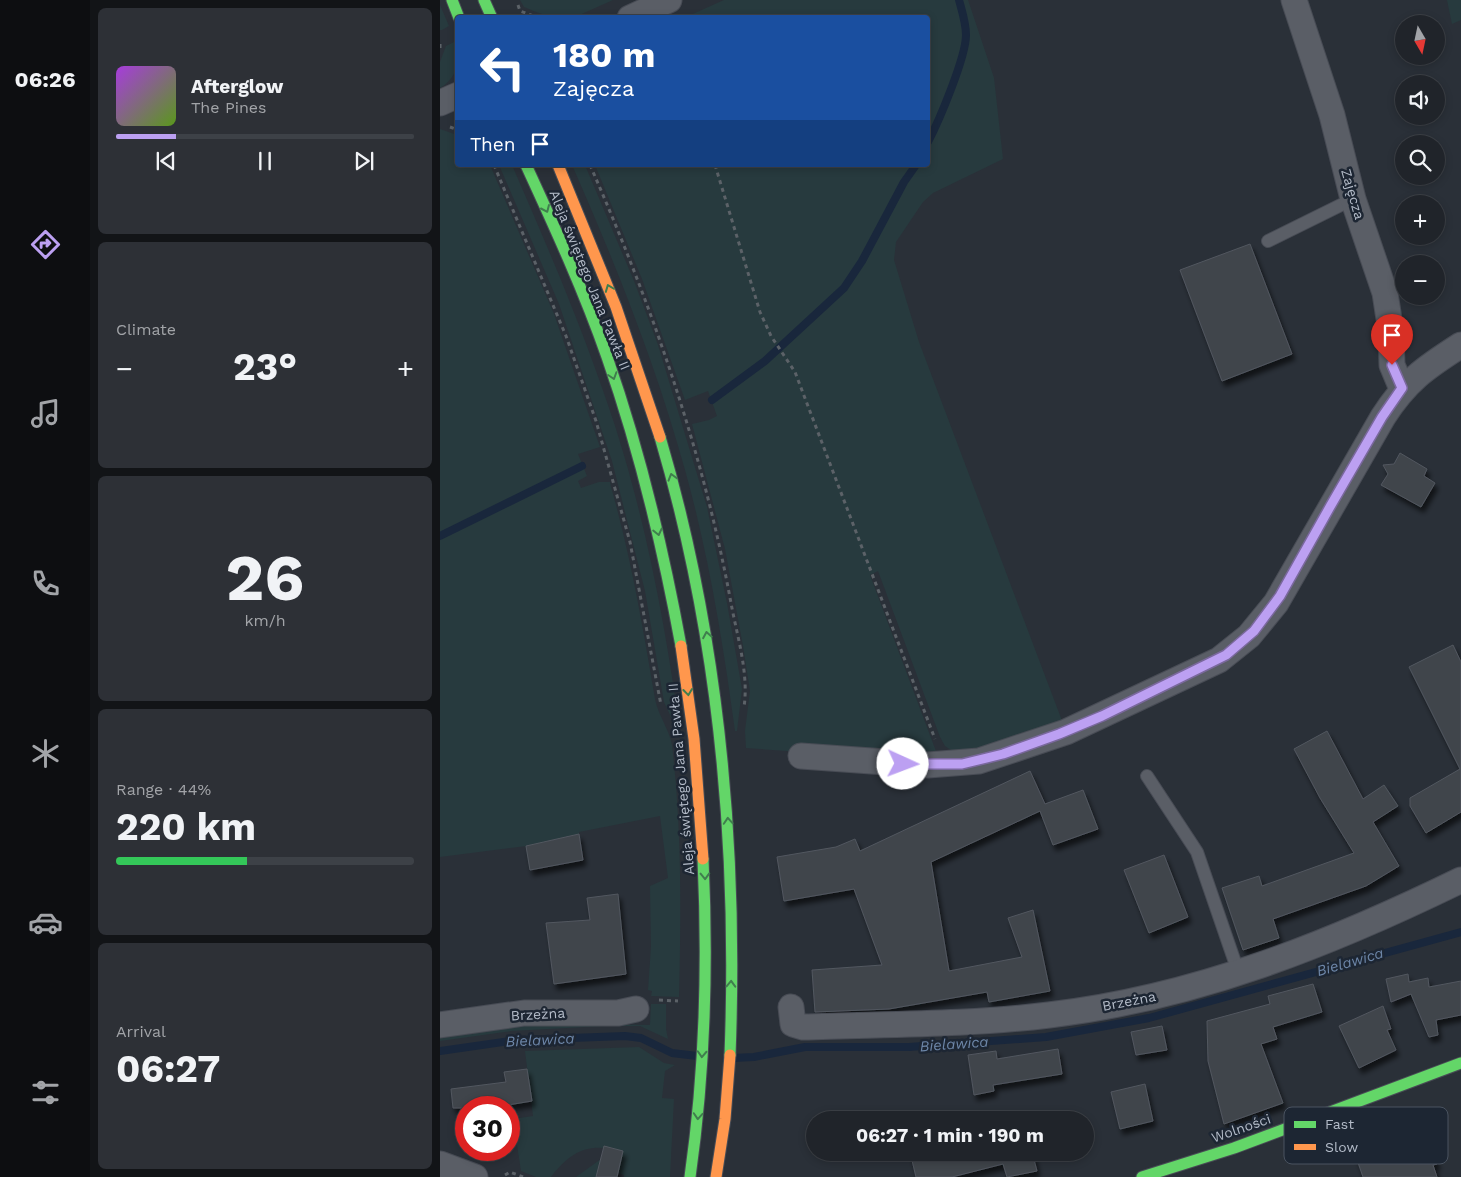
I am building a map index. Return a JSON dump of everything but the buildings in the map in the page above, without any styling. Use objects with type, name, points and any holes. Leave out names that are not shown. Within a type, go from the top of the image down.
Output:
[{"type":"main road","points":[[452,0],[458,15]]},
{"type":"main road","points":[[484,0],[491,15]]},
{"type":"main road","name":"Aleja świętego Jana Pawła II","points":[[527,167],[569,260],[607,358],[650,497],[670,584],[685,666],[702,827],[705,920],[703,1031],[690,1177]]},
{"type":"main road","name":"Aleja świętego Jana Pawła II","points":[[559,167],[606,280],[641,375],[675,490],[700,597],[715,683],[730,843],[732,976],[723,1139],[716,1177]]},
{"type":"main road","name":"Wolności","points":[[1343,1107],[1461,1063]]},
{"type":"main road","name":"Wolności","points":[[1142,1177],[1234,1148],[1284,1129]]},
{"type":"main road","points":[[723,1139],[728,1174]]},
{"type":"street","points":[[636,15],[669,0]]},
{"type":"street","name":"Zajęcza","points":[[1294,0],[1332,115],[1353,199],[1385,293],[1391,332],[1392,365],[1402,388]]},
{"type":"street","points":[[440,103],[455,96]]},
{"type":"street","points":[[801,756],[903,764],[944,764],[979,761],[1059,734],[1181,679],[1226,655],[1254,631],[1280,596],[1326,512],[1382,417],[1402,388],[1425,369],[1461,346]]},
{"type":"street","name":"Brzeżna","points":[[791,1007],[793,1024],[803,1027],[980,1022],[1081,1011],[1170,993],[1239,974],[1351,932],[1461,880]]},
{"type":"street","name":"Brzeżna","points":[[440,1025],[518,1014],[618,1014],[636,1009]]},
{"type":"street","points":[[440,1164],[475,1177]]},
{"type":"lane","points":[[1268,241],[1353,199]]},
{"type":"lane","points":[[1146,776],[1198,852],[1239,974]]},
{"type":"path","points":[[516,0],[520,10],[532,15]]},
{"type":"path","points":[[440,44],[440,50]]},
{"type":"path","points":[[495,167],[566,336],[596,421],[630,542],[664,711]]},
{"type":"path","points":[[716,167],[760,312],[775,341],[787,358],[822,439],[944,764]]},
{"type":"path","points":[[660,1000],[679,1001]]},
{"type":"path","points":[[505,1175],[510,1172],[523,1177]]},
{"type":"green space","points":[[520,0],[613,0],[579,15],[546,15],[524,7]]},
{"type":"green space","points":[[724,0],[968,0],[994,78],[1003,159],[933,193],[923,202],[896,242],[894,260],[919,342],[1064,726],[1015,745],[954,752],[945,746],[878,571],[870,575],[937,754],[885,758],[746,748],[745,731],[750,691],[743,646],[725,549],[692,424],[717,416],[708,391],[685,400],[642,279],[596,167],[930,167],[930,15],[690,15]]},
{"type":"green space","points":[[1447,0],[1461,0],[1461,20],[1452,24]]},
{"type":"green space","points":[[440,5],[449,26],[442,30],[440,30]]},
{"type":"green space","points":[[455,42],[455,71],[446,84],[440,88],[440,62],[446,46]]},
{"type":"green space","points":[[440,129],[455,134],[455,167],[491,167],[554,314],[600,447],[578,454],[587,476],[578,481],[581,488],[599,482],[610,482],[631,566],[655,699],[672,745],[679,840],[679,997],[651,996],[652,991],[648,990],[651,947],[650,886],[668,878],[660,816],[579,832],[579,834],[526,846],[440,857]]},
{"type":"green space","points":[[500,167],[513,167],[580,329],[616,429],[638,505],[655,582],[663,621],[681,739],[664,702],[645,591],[612,461],[559,304]]},
{"type":"green space","points":[[573,167],[586,167],[634,281],[658,345],[707,507],[727,603],[742,689],[737,731],[735,731],[720,632],[694,502],[674,431],[648,354],[604,240]]},
{"type":"green space","points":[[651,1004],[666,1004],[668,1039],[640,1026],[604,1026],[511,1031],[440,1041],[440,1036],[540,1023],[650,1025]]},
{"type":"green space","points":[[639,1047],[664,1063],[675,1065],[665,1071],[662,1098],[674,1099],[670,1177],[624,1177],[624,1175],[618,1173],[623,1152],[601,1148],[591,1148],[574,1155],[566,1160],[551,1177],[536,1177],[521,1171],[520,1118],[533,1116],[525,1051]]},
{"type":"green space","points":[[601,1159],[596,1177],[576,1177]]},
{"type":"waterway","points":[[930,138],[951,89],[965,45],[964,17],[959,0]]},
{"type":"waterway","points":[[712,400],[765,361],[844,288],[862,261],[904,182],[915,167]]},
{"type":"waterway","points":[[440,536],[582,466]]},
{"type":"waterway","name":"Bielawica","points":[[733,1058],[754,1057],[805,1047],[909,1047],[1046,1037],[1149,1018],[1461,932]]},
{"type":"waterway","name":"Bielawica","points":[[440,1051],[517,1040],[625,1036],[641,1038],[672,1053],[697,1056]]},
{"type":"traffic: fast","points":[[452,0],[458,15]]},
{"type":"traffic: fast","points":[[484,0],[491,15]]},
{"type":"traffic: fast","points":[[527,167],[579,284],[619,392],[650,500],[681,646]]},
{"type":"traffic: fast","points":[[660,437],[680,512],[697,589],[720,743],[731,899],[730,1055]]},
{"type":"traffic: fast","points":[[690,1177],[699,1098],[704,1018],[705,938],[703,859]]},
{"type":"traffic: fast","points":[[1343,1107],[1461,1063]]},
{"type":"traffic: fast","points":[[1142,1177],[1234,1148],[1284,1129]]},
{"type":"traffic: slow","points":[[559,167],[616,307],[660,437]]},
{"type":"traffic: slow","points":[[681,646],[694,739],[703,859]]},
{"type":"traffic: slow","points":[[716,1177],[725,1119],[730,1055]]},
{"type":"route","points":[[903,764],[962,764],[1003,754],[1102,716],[1197,671],[1226,655],[1254,631],[1280,596],[1382,417],[1402,388],[1392,365]]}]
